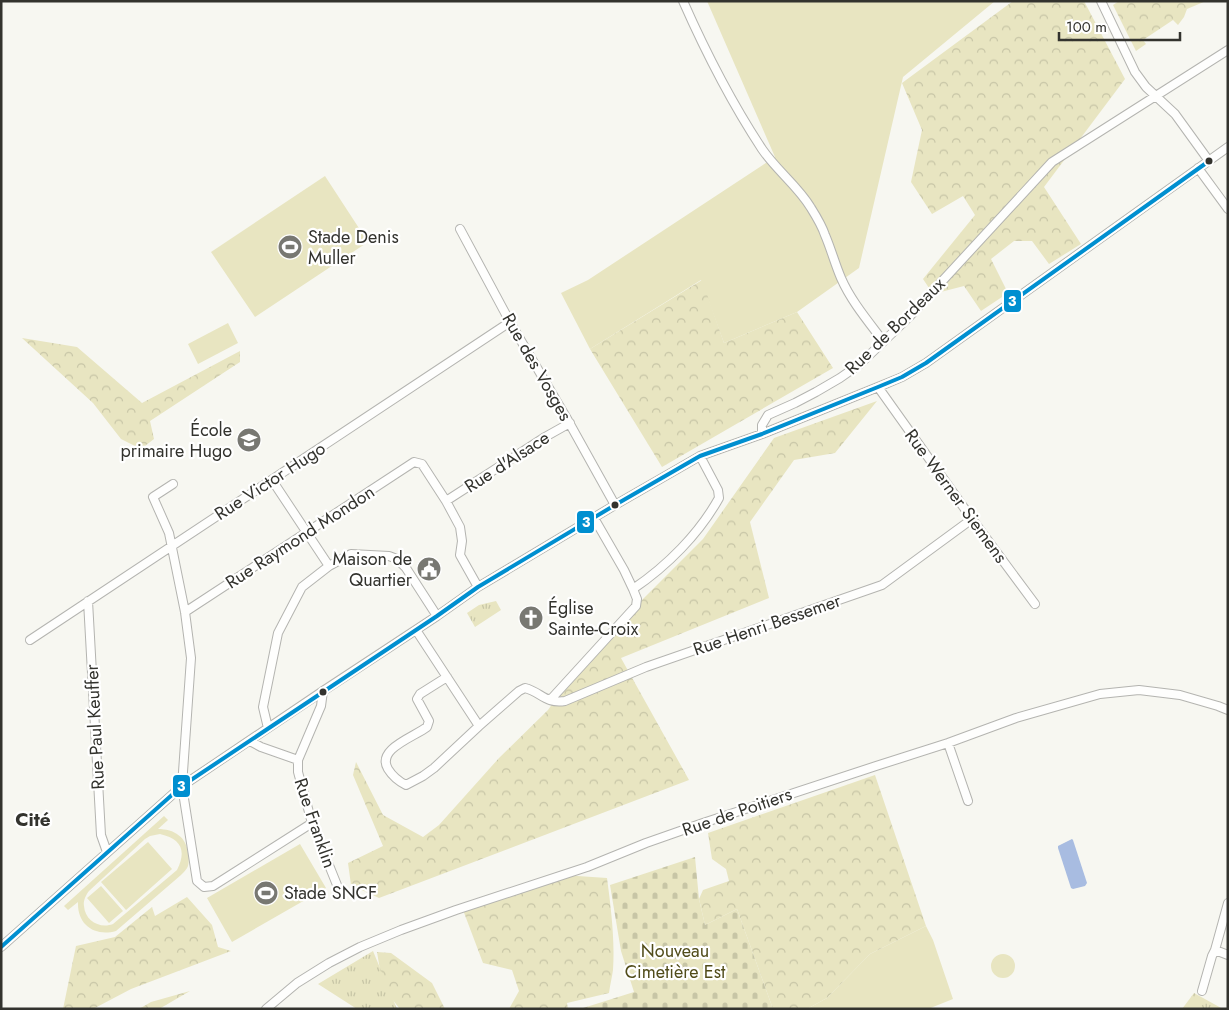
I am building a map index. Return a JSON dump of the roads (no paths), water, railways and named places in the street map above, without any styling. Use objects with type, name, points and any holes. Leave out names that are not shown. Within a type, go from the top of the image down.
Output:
[{"type":"street","points":[[683,1],[732,101],[764,151],[812,208],[825,234],[847,291],[883,342]]},
{"type":"street","points":[[1101,1],[1136,72],[1146,87],[1175,114],[1208,161]]},
{"type":"street","name":"Rue de Bordeaux","points":[[762,434],[762,425],[768,415],[795,403],[840,378],[860,364],[909,317],[1052,162],[1228,50]]},
{"type":"street","points":[[1,947],[182,786],[478,588],[700,456],[762,434],[878,387],[926,363],[1228,147]]},
{"type":"street","points":[[1198,168],[1228,209]]},
{"type":"street","name":"Rue des Vosges","points":[[460,229],[510,322],[570,423],[615,505]]},
{"type":"street","name":"Rue Victor Hugo","points":[[30,640],[510,322]]},
{"type":"street","name":"Rue Werner Siemens","points":[[878,387],[972,520],[1036,604]]},
{"type":"street","name":"Rue d'Alsace","points":[[446,501],[570,423]]},
{"type":"street","points":[[633,589],[670,559],[696,532],[720,498],[718,490],[700,456]]},
{"type":"street","name":"Rue Raymond Mondon","points":[[185,612],[414,462],[422,464],[446,501]]},
{"type":"street","points":[[272,480],[329,566]]},
{"type":"street","points":[[173,484],[153,498],[169,533],[185,612],[191,658],[182,786],[197,880],[204,887],[214,886],[312,823]]},
{"type":"street","points":[[446,501],[460,527],[462,541],[460,555],[478,588]]},
{"type":"street","points":[[447,677],[420,694],[417,699],[429,721],[427,727],[392,749],[385,758],[385,765],[398,781],[406,784],[434,768],[479,726],[525,688],[530,689],[543,698],[552,698],[636,606],[637,599],[624,570],[594,518]]},
{"type":"street","name":"Rue Henri Bessemer","points":[[549,699],[559,702],[565,701],[646,667],[882,585],[972,520]]},
{"type":"street","points":[[268,728],[263,706],[278,633],[302,587],[329,566],[351,554],[389,556],[398,559],[406,568],[437,616]]},
{"type":"street","name":"Rue Paul Keuffer","points":[[88,601],[101,835],[107,852]]},
{"type":"street","points":[[416,630],[479,726]]},
{"type":"street","name":"Rue de Poitiers","points":[[266,1009],[297,983],[329,963],[360,947],[401,930],[587,867],[646,843],[703,823],[948,743],[1016,718],[1100,694],[1139,690],[1180,695],[1228,710]]},
{"type":"street","points":[[250,741],[261,747],[298,760],[321,706],[323,691]]},
{"type":"street","points":[[948,743],[968,801]]},
{"type":"street","name":"Rue Franklin","points":[[298,760],[298,772],[312,823],[337,885]]},
{"type":"street","points":[[1202,991],[1228,903]]},
{"type":"street","points":[[1215,950],[1228,955]]},
{"type":"water","points":[[1072,839],[1087,883],[1085,886],[1073,889],[1071,888],[1058,848],[1058,846]]},
{"type":"place","name":"Stade Denis Muller","points":[[290,247]]},
{"type":"place","name":"École primaire Hugo","points":[[249,440]]},
{"type":"place","name":"Maison de Quartier","points":[[429,569]]},
{"type":"place","name":"Église Sainte-Croix","points":[[531,618]]},
{"type":"place","name":"Stade SNCF","points":[[266,893]]},
{"type":"district","name":"Cité","points":[[33,819]]},
{"type":"park label","name":"Nouveau Cimetière Est","points":[[675,961]]}]
